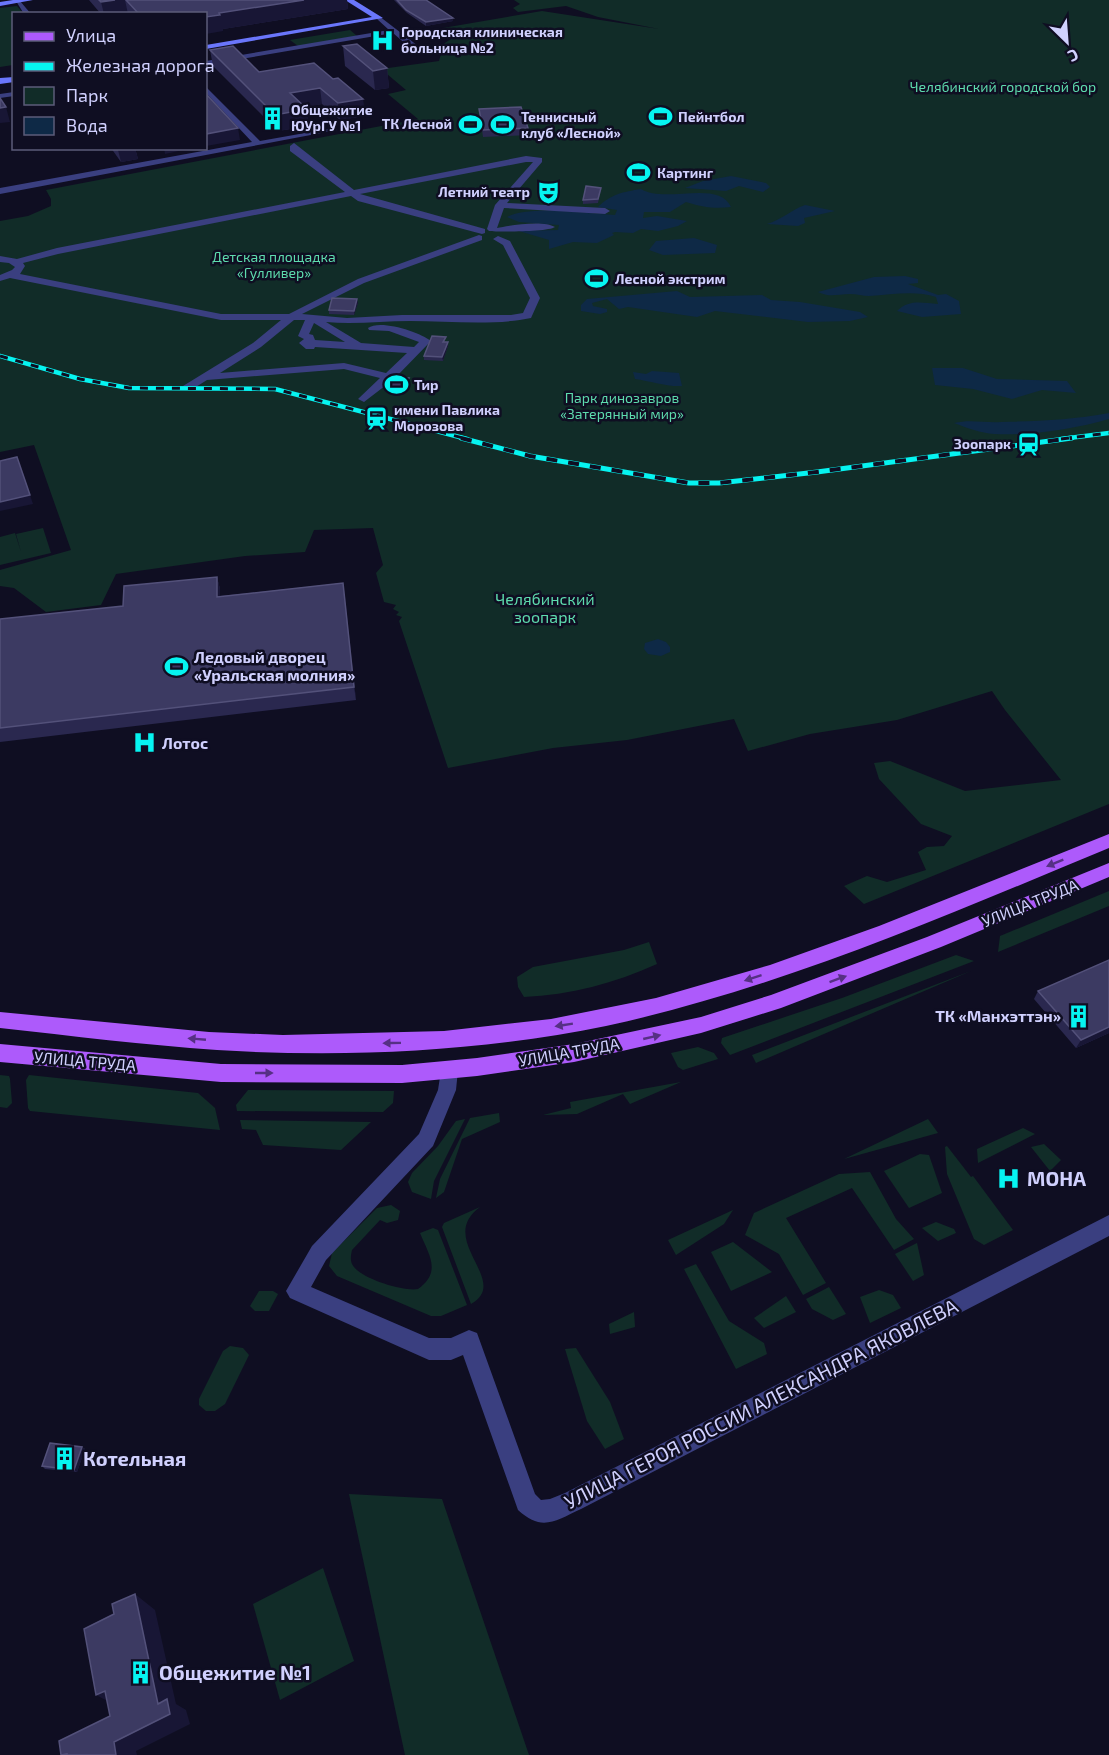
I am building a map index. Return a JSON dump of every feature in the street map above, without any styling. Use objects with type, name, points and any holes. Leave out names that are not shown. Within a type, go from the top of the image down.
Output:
[{"type":"main road","points":[[0,4],[29,0]]},
{"type":"main road","points":[[350,0],[375,16]]},
{"type":"main road","points":[[207,47],[375,16]]},
{"type":"main road","points":[[207,41],[339,22]]},
{"type":"main road","name":"УЛИЦА ТРУДА","points":[[0,1020],[227,1042],[385,1043],[450,1040],[607,1017],[707,993],[845,946],[1109,841]]},
{"type":"main road","name":"УЛИЦА ТРУДА","points":[[0,1053],[221,1073],[402,1074],[574,1053],[701,1025],[840,979],[1109,870]]},
{"type":"main road","points":[[449,1070],[450,1040]]},
{"type":"street","points":[[18,2],[26,12]]},
{"type":"street","points":[[375,16],[419,51]]},
{"type":"street","points":[[207,63],[396,31]]},
{"type":"street","points":[[207,90],[257,143]]},
{"type":"street","points":[[0,191],[333,130]]},
{"type":"street","points":[[294,146],[293,149],[355,195],[481,236]]},
{"type":"street","points":[[0,278],[17,268],[67,255],[355,195],[539,160],[500,206],[497,233]]},
{"type":"street","points":[[500,206],[605,212]]},
{"type":"street","points":[[187,388],[257,345],[287,319],[362,281],[481,236],[519,227],[550,227]]},
{"type":"street","points":[[0,259],[17,268],[221,317],[287,319],[310,317],[347,321],[526,316],[535,298],[507,243],[497,233]]},
{"type":"street","points":[[310,317],[303,336],[309,337],[308,344],[417,350]]},
{"type":"street","points":[[310,317],[361,347]]},
{"type":"street","points":[[364,399],[390,377],[449,318]]},
{"type":"street","points":[[347,321],[362,328],[390,328],[426,341]]},
{"type":"street","points":[[357,369],[376,347]]},
{"type":"street","points":[[205,377],[344,366],[390,377]]},
{"type":"street","name":"УЛИЦА ГЕРОЯ РОССИИ АЛЕКСАНДРА ЯКОВЛЕВА","points":[[449,1070],[447,1090],[426,1140],[319,1253],[297,1291],[429,1349],[451,1349],[469,1341],[526,1502],[537,1512],[550,1511],[573,1501],[1109,1225]]},
{"type":"green space","points":[[514,0],[1109,0],[1109,804],[864,904],[844,886],[867,876],[887,882],[926,870],[918,852],[927,847],[944,846],[952,836],[921,824],[879,779],[874,763],[890,761],[965,791],[1061,780],[992,691],[897,720],[810,734],[748,751],[734,719],[627,740],[553,748],[448,768],[399,621],[402,617],[396,615],[399,612],[393,609],[396,605],[384,602],[376,573],[383,565],[373,528],[314,530],[305,552],[245,556],[116,574],[101,605],[46,612],[14,588],[0,586],[0,570],[71,550],[34,445],[0,452],[0,221],[28,216],[51,206],[51,199],[46,190],[418,119],[388,94],[406,90],[381,69],[439,61],[441,54],[445,53],[437,48],[451,39],[437,29],[542,11],[659,29],[598,17],[566,6],[518,12],[513,8],[520,4]]},
{"type":"green space","points":[[17,6],[22,12],[12,12],[12,65],[0,67],[0,8]]},
{"type":"green space","points":[[350,30],[357,36],[298,46],[290,40]]},
{"type":"green space","points":[[43,528],[51,553],[0,565],[0,537],[15,533],[21,552],[16,534]]},
{"type":"green space","points":[[1109,891],[1109,906],[998,952],[1000,936]]},
{"type":"green space","points":[[649,942],[657,964],[625,977],[575,991],[541,996],[524,997],[518,987],[517,977],[533,967],[624,950]]},
{"type":"green space","points":[[956,955],[974,961],[730,1055],[721,1043],[722,1038],[842,998]]},
{"type":"green space","points":[[971,971],[756,1063],[752,1055]]},
{"type":"green space","points":[[698,1047],[714,1053],[718,1059],[683,1070],[678,1067],[671,1053]]},
{"type":"green space","points":[[0,1075],[9,1076],[10,1079],[12,1103],[7,1108],[0,1107]]},
{"type":"green space","points":[[29,1075],[198,1093],[215,1108],[220,1130],[30,1111],[26,1080]]},
{"type":"green space","points":[[681,1082],[630,1104],[623,1094],[577,1114],[543,1115],[571,1108],[570,1102]]},
{"type":"green space","points":[[248,1090],[394,1091],[393,1103],[383,1112],[237,1111],[236,1105]]},
{"type":"green space","points":[[499,1113],[500,1122],[462,1139],[444,1192],[436,1198],[440,1179],[470,1118]]},
{"type":"green space","points":[[465,1119],[434,1181],[431,1199],[412,1192],[408,1182],[412,1173],[438,1146],[456,1121]]},
{"type":"green space","points":[[928,1119],[938,1133],[844,1159]]},
{"type":"green space","points":[[240,1120],[371,1122],[341,1150],[263,1145],[256,1130],[242,1129]]},
{"type":"green space","points":[[1023,1128],[1035,1134],[978,1163],[977,1149]]},
{"type":"green space","points":[[1044,1144],[1061,1160],[1050,1171],[1031,1147]]},
{"type":"green space","points":[[947,1146],[971,1177],[973,1176],[1013,1230],[984,1245],[974,1239],[947,1174],[945,1147]]},
{"type":"green space","points":[[920,1154],[929,1155],[942,1193],[909,1208],[884,1171]]},
{"type":"green space","points":[[870,1172],[896,1219],[914,1239],[894,1250],[852,1188],[786,1218],[826,1283],[803,1295],[779,1254],[745,1235],[754,1213],[839,1174]]},
{"type":"green space","points":[[391,1205],[400,1211],[398,1220],[387,1223],[380,1220],[352,1250],[352,1264],[363,1274],[382,1283],[418,1289],[425,1283],[432,1270],[430,1256],[420,1233],[433,1228],[438,1230],[467,1305],[441,1316],[431,1316],[337,1276],[329,1266],[332,1253],[377,1208]]},
{"type":"green space","points":[[480,1207],[468,1220],[465,1233],[483,1284],[481,1295],[471,1304],[442,1227],[444,1223]]},
{"type":"green space","points":[[733,1210],[724,1224],[676,1255],[668,1240]]},
{"type":"green space","points":[[936,1222],[954,1229],[956,1233],[938,1241],[922,1228]]},
{"type":"green space","points":[[733,1242],[772,1272],[731,1291],[711,1252]]},
{"type":"green space","points":[[917,1243],[924,1275],[913,1281],[895,1254]]},
{"type":"green space","points":[[696,1264],[729,1321],[764,1343],[767,1354],[736,1369],[684,1269]]},
{"type":"green space","points":[[829,1287],[846,1314],[833,1320],[812,1309],[806,1299]]},
{"type":"green space","points":[[879,1290],[893,1295],[901,1308],[870,1323],[860,1297]]},
{"type":"green space","points":[[259,1291],[273,1291],[278,1294],[269,1311],[255,1311],[250,1306]]},
{"type":"green space","points":[[786,1296],[796,1312],[764,1328],[754,1318]]},
{"type":"green space","points":[[634,1312],[635,1327],[610,1334],[609,1324]]},
{"type":"green space","points":[[230,1346],[243,1348],[249,1355],[225,1404],[215,1411],[206,1411],[199,1405],[199,1399],[223,1351]]},
{"type":"green space","points":[[576,1348],[610,1402],[624,1439],[605,1449],[587,1421],[565,1349]]},
{"type":"green space","points":[[349,1494],[442,1499],[529,1755],[405,1755]]},
{"type":"green space","points":[[323,1568],[354,1661],[280,1700],[253,1604]]},
{"type":"water","points":[[731,176],[766,183],[770,187],[763,192],[739,186],[726,191],[685,188],[703,181]]},
{"type":"water","points":[[641,189],[664,194],[715,194],[725,199],[731,207],[708,207],[686,202],[670,212],[644,212],[643,218],[657,216],[687,221],[678,226],[658,231],[641,229],[633,233],[615,232],[612,233],[614,235],[597,243],[573,242],[549,249],[549,240],[519,231],[558,230],[559,225],[519,222],[507,217],[529,211],[615,215],[617,210],[598,207],[618,194]]},
{"type":"water","points":[[805,205],[835,211],[804,218],[805,223],[798,226],[767,224],[777,220]]},
{"type":"water","points":[[694,238],[717,245],[715,253],[663,255],[649,250],[656,241]]},
{"type":"water","points":[[905,276],[918,279],[918,283],[908,284],[938,295],[946,294],[959,301],[961,314],[922,317],[897,311],[911,303],[938,304],[936,297],[928,295],[911,293],[869,296],[830,295],[818,292],[874,277]]},
{"type":"water","points":[[677,291],[690,297],[762,295],[771,300],[800,302],[860,312],[868,317],[850,321],[808,322],[715,311],[697,317],[628,307],[619,309],[607,299],[592,303],[593,306],[607,309],[607,312],[600,314],[581,311],[581,305],[587,299]]},
{"type":"water","points":[[932,368],[963,368],[997,379],[1067,381],[1076,393],[1042,390],[1012,399],[973,389],[935,385]]},
{"type":"water","points":[[652,371],[679,373],[682,386],[635,379],[633,372],[646,374]]},
{"type":"water","points":[[1109,413],[1109,419],[1096,423],[1023,434],[989,433],[954,423],[1055,420]]},
{"type":"water","points":[[658,639],[666,642],[670,647],[670,652],[661,656],[648,654],[644,649],[645,643]]},
{"type":"building","points":[[126,0],[304,0],[207,17],[207,12],[137,12]]},
{"type":"building","points":[[397,0],[426,0],[453,18],[426,22],[406,10]]},
{"type":"building","points":[[357,44],[387,68],[373,71],[343,46]]},
{"type":"building","points":[[233,46],[259,72],[314,63],[333,79],[338,78],[363,99],[338,103],[320,88],[290,93],[307,109],[275,115],[210,50]]},
{"type":"building","points":[[207,95],[238,128],[207,134]]},
{"type":"building","points":[[0,98],[6,107],[0,108]]},
{"type":"building","name":"Теннисный клуб «Лесной»","points":[[521,107],[528,128],[483,130],[479,109]]},
{"type":"building","points":[[586,186],[601,188],[598,199],[583,200]]},
{"type":"building","points":[[332,298],[357,299],[354,311],[329,310]]},
{"type":"building","points":[[432,336],[446,337],[443,342],[448,342],[442,357],[424,356]]},
{"type":"building","points":[[396,376],[409,378],[401,388],[384,385]]},
{"type":"building","points":[[17,457],[30,495],[0,502],[0,461]]},
{"type":"building","name":"Ледовый дворец «Уральская молния»","points":[[217,577],[217,597],[343,583],[354,687],[0,728],[0,619],[123,606],[124,586]]},
{"type":"building","name":"ТК «Манхэттэн»","points":[[1109,960],[1109,1027],[1081,1040],[1038,991]]},
{"type":"building","name":"Котельная","points":[[50,1443],[82,1447],[74,1470],[42,1466]]},
{"type":"building","points":[[135,1594],[158,1704],[167,1699],[170,1714],[114,1742],[116,1755],[61,1755],[59,1741],[110,1716],[105,1691],[96,1695],[84,1629],[114,1614],[112,1604]]},
{"type":"railway","points":[[0,356],[80,379],[129,388],[275,389],[467,439]]},
{"type":"railway","points":[[1061,439],[1109,433]]},
{"type":"railway","points":[[461,438],[530,456],[689,483],[719,483],[817,472],[1072,438]]},
{"type":"place","name":"Городская клиническая больница №2","points":[[383,40]]},
{"type":"place","name":"Пейнтбол","points":[[660,117]]},
{"type":"place","name":"Общежитие ЮУрГУ №1","points":[[273,118]]},
{"type":"place","name":"ТК Лесной","points":[[470,124]]},
{"type":"place","name":"Теннисный клуб «Лесной»","points":[[503,125]]},
{"type":"place","name":"Картинг","points":[[639,173]]},
{"type":"place","name":"Летний театр","points":[[548,192]]},
{"type":"place","name":"Лесной экстрим","points":[[597,279]]},
{"type":"place","name":"Тир","points":[[396,385]]},
{"type":"place","name":"имени Павлика Морозова","points":[[376,418]]},
{"type":"place","name":"Зоопарк","points":[[1029,444]]},
{"type":"place","name":"Ледовый дворец «Уральская молния»","points":[[176,666]]},
{"type":"place","name":"Лотос","points":[[144,743]]},
{"type":"place","name":"ТК «Манхэттэн»","points":[[1079,1016]]},
{"type":"place","name":"МОНА","points":[[1009,1179]]},
{"type":"place","name":"Котельная","points":[[65,1459]]},
{"type":"place","name":"Общежитие №1","points":[[141,1673]]},
{"type":"park label","name":"Челябинский городской бор","points":[[1003,87]]},
{"type":"park label","name":"Детская площадка «Гулливер»","points":[[274,266]]},
{"type":"park label","name":"Парк динозавров «Затерянный мир»","points":[[622,406]]},
{"type":"park label","name":"Челябинский зоопарк","points":[[545,608]]}]
